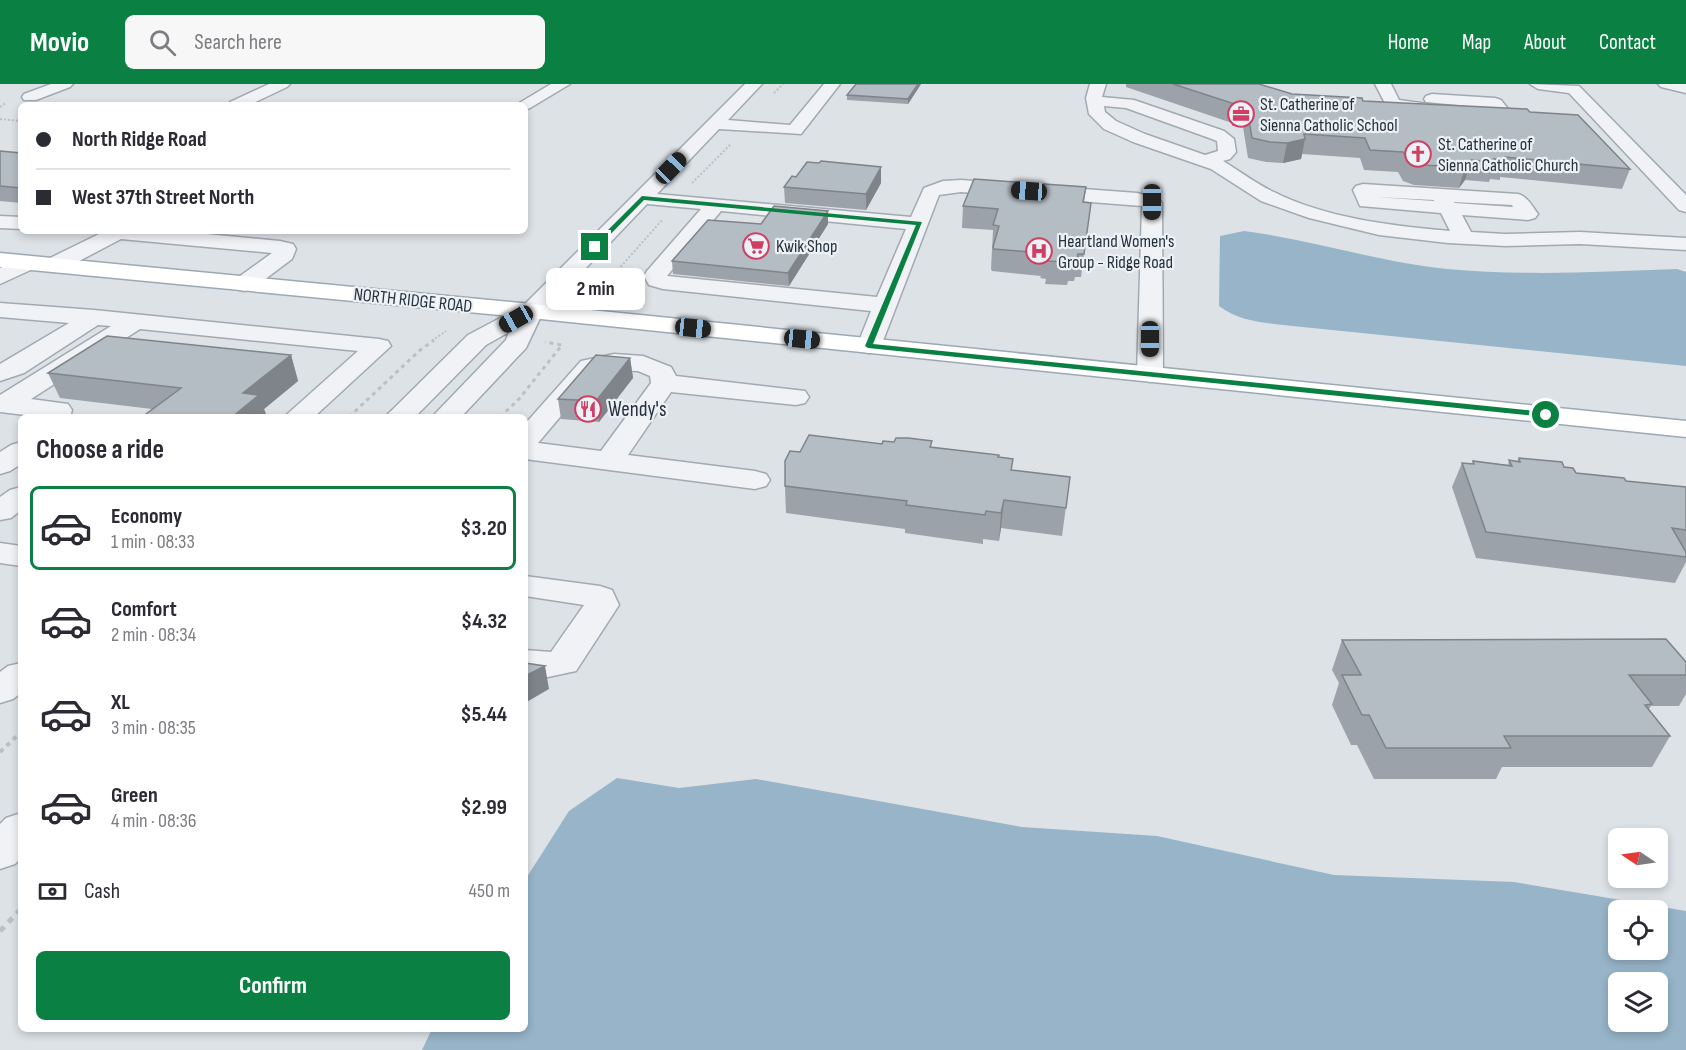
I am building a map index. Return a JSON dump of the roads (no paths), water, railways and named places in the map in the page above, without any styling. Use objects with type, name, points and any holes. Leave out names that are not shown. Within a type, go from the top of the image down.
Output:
[{"type":"main road","name":"NORTH RIDGE ROAD","points":[[0,260],[54,265],[244,296],[531,311],[1686,429]]},
{"type":"street","points":[[30,97],[65,84]]},
{"type":"street","points":[[243,102],[282,84]]},
{"type":"street","points":[[528,103],[562,84]]},
{"type":"street","points":[[402,414],[477,340],[531,311],[754,84]]},
{"type":"street","points":[[714,124],[795,130],[832,84]]},
{"type":"street","points":[[1383,84],[1384,106],[1408,114],[1433,109],[1495,112],[1500,109],[1495,102],[1515,104]]},
{"type":"street","points":[[1538,84],[1574,89],[1686,206]]},
{"type":"street","points":[[1666,84],[1686,88]]},
{"type":"street","points":[[1207,160],[1227,152],[1225,140],[1218,135],[1096,92],[1097,114],[1110,125],[1139,138],[1207,160],[1268,197],[1316,214],[1379,229],[1464,238],[1505,240],[1580,238],[1686,244]]},
{"type":"street","points":[[1570,107],[1592,108]]},
{"type":"street","points":[[868,346],[920,224],[931,192],[943,187],[1110,197],[1152,202],[1150,374]]},
{"type":"street","points":[[642,198],[920,224]]},
{"type":"street","points":[[1445,202],[1464,238]]},
{"type":"street","points":[[716,205],[655,276],[657,280],[886,305]]},
{"type":"street","points":[[0,222],[18,224]]},
{"type":"street","points":[[54,265],[107,234]]},
{"type":"street","points":[[176,346],[244,296],[284,254],[285,249],[230,236],[183,234]]},
{"type":"street","points":[[269,246],[287,234]]},
{"type":"street","points":[[0,277],[27,262]]},
{"type":"street","points":[[2,311],[94,317],[379,346],[301,414]]},
{"type":"street","points":[[449,414],[517,344],[531,311]]},
{"type":"street","points":[[0,374],[15,368],[94,317]]},
{"type":"street","points":[[2,404],[136,321]]},
{"type":"street","points":[[0,365],[46,338],[69,333]]},
{"type":"street","points":[[107,339],[357,366]]},
{"type":"street","points":[[528,438],[590,366],[614,362],[643,364],[662,372],[664,383],[609,461]]},
{"type":"street","points":[[664,383],[796,397]]},
{"type":"street","points":[[2,404],[58,410],[57,414]]},
{"type":"street","points":[[528,450],[755,480]]},
{"type":"street","points":[[0,465],[18,453]]},
{"type":"street","points":[[0,511],[18,498]]},
{"type":"street","points":[[0,553],[18,556]]},
{"type":"street","points":[[528,586],[600,597],[602,605],[563,662],[548,665],[528,662]]},
{"type":"street","points":[[0,690],[18,677]]},
{"type":"street","points":[[0,852],[18,833]]},
{"type":"water","points":[[1244,231],[1421,266],[1447,269],[1533,273],[1677,269],[1686,272],[1686,366],[1283,325],[1242,318],[1219,306],[1220,236]]},
{"type":"water","points":[[617,778],[679,788],[756,779],[1022,827],[1157,836],[1334,875],[1514,882],[1621,900],[1608,900],[1608,960],[1668,960],[1668,908],[1686,911],[1686,1050],[422,1050],[431,1032],[528,1032],[528,875],[569,811]]},
{"type":"place","name":"St. Catherine of Sienna Catholic School","points":[[1241,114]]},
{"type":"place","name":"St. Catherine of Sienna Catholic Church","points":[[1418,154]]},
{"type":"place","name":"Kwik Shop","points":[[756,246]]},
{"type":"place","name":"Heartland Women's Group - Ridge Road","points":[[1039,251]]},
{"type":"place","name":"Wendy's","points":[[588,409]]}]
